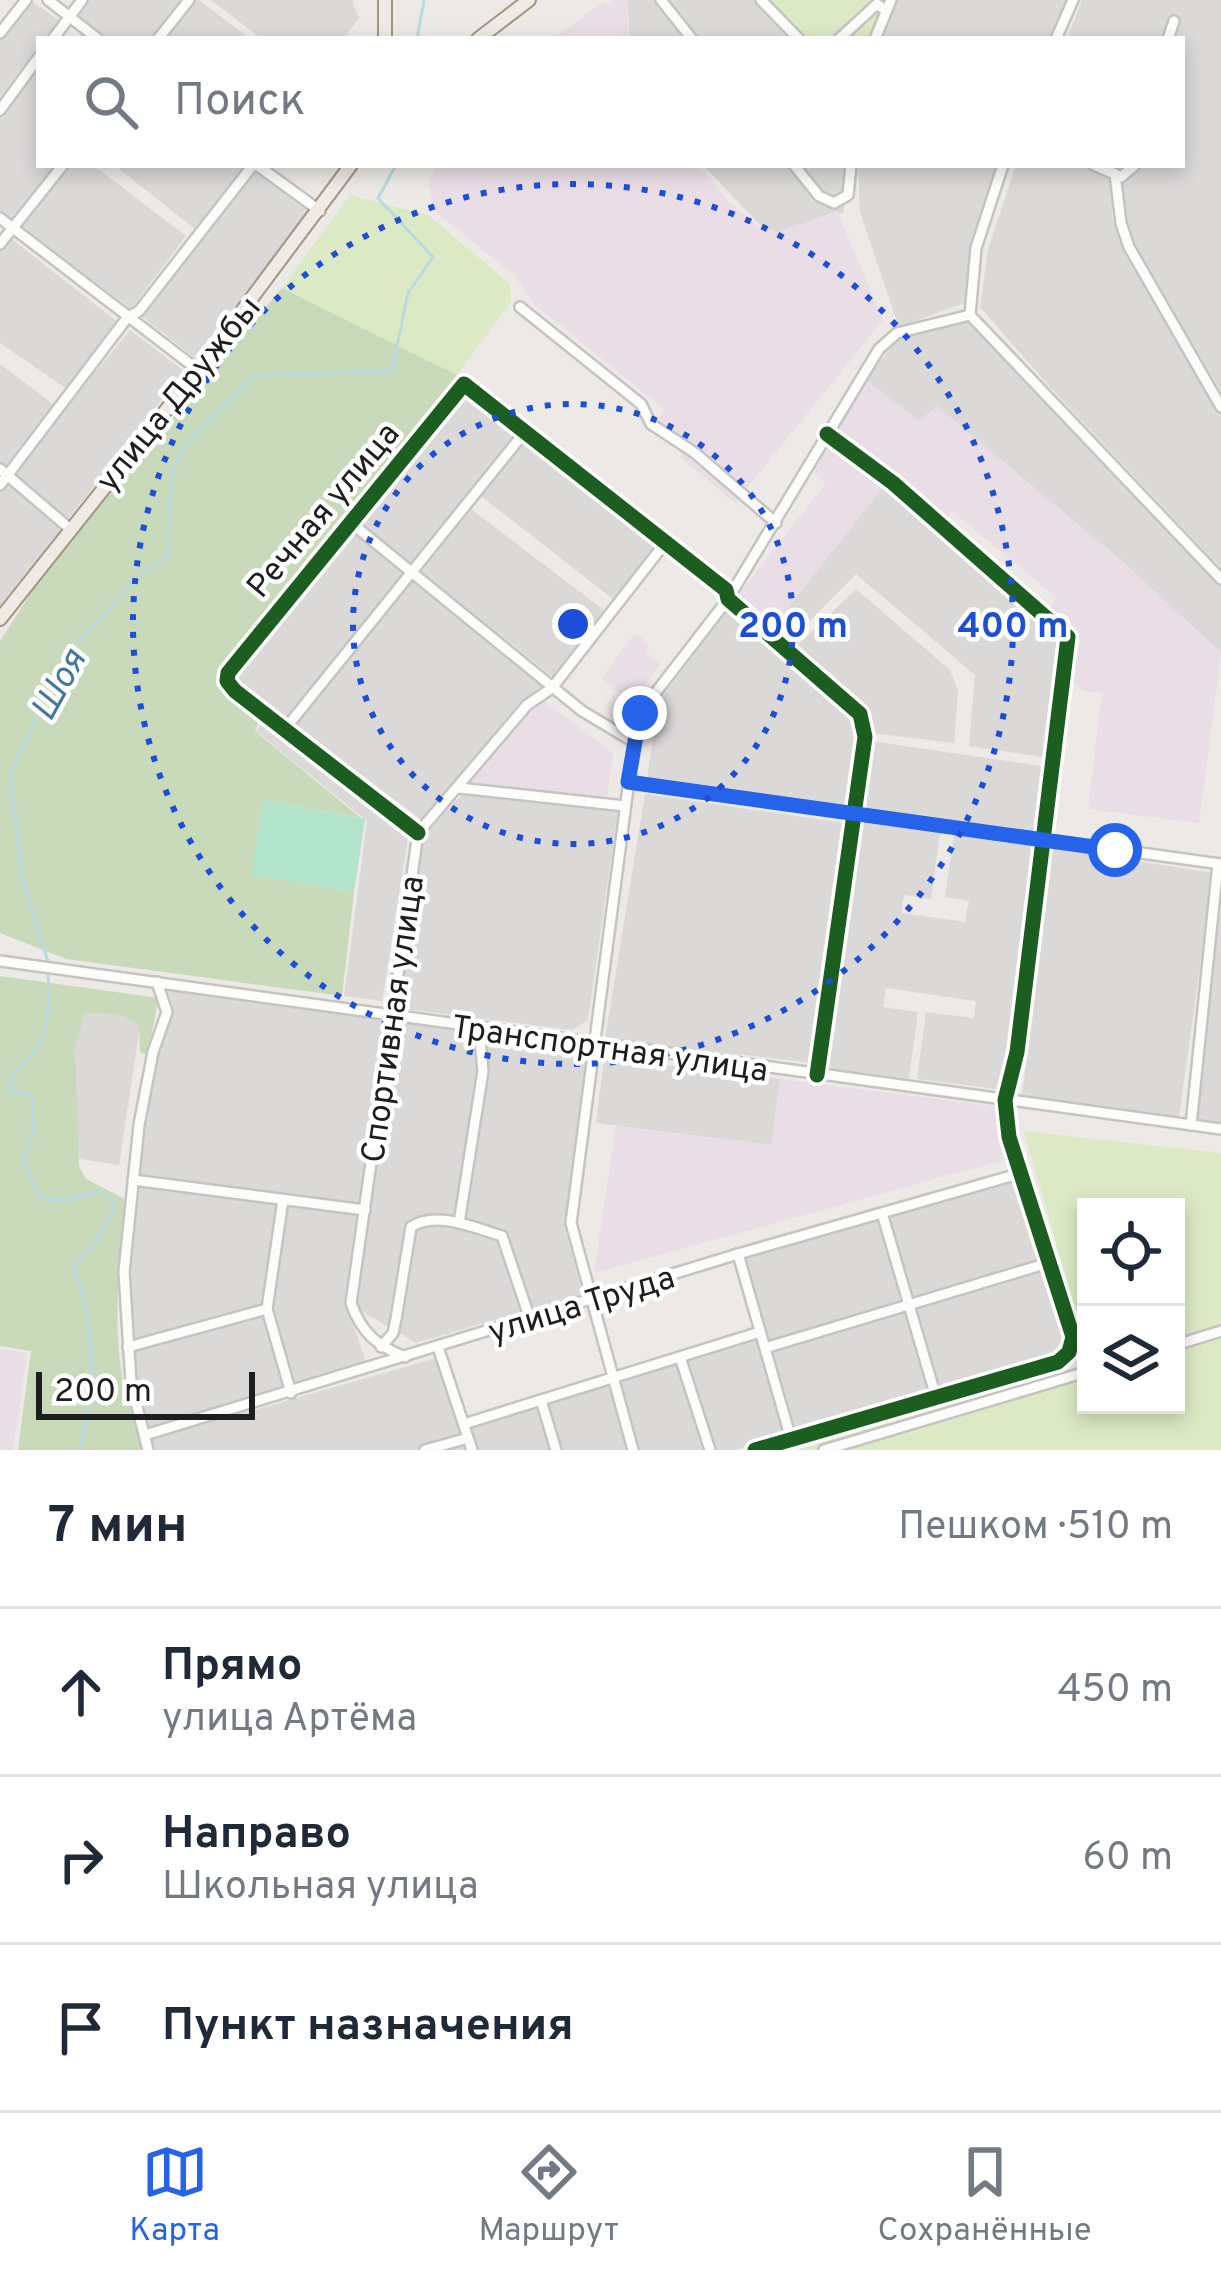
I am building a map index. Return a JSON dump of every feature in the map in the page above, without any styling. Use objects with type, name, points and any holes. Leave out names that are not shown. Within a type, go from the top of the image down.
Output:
[{"type":"main road","points":[[482,36],[529,0]]},
{"type":"main road","points":[[382,1],[385,36]]},
{"type":"main road","name":"улица Дружбы","points":[[0,619],[198,370],[349,168]]},
{"type":"street","points":[[0,33],[26,0]]},
{"type":"street","points":[[48,0],[94,36]]},
{"type":"street","points":[[54,36],[82,0]]},
{"type":"street","points":[[160,36],[189,0]]},
{"type":"street","points":[[661,0],[690,36]]},
{"type":"street","points":[[761,0],[796,36]]},
{"type":"street","points":[[1057,36],[1073,0]]},
{"type":"street","points":[[842,36],[877,4],[888,6],[876,36]]},
{"type":"street","points":[[1169,36],[1174,21]]},
{"type":"street","points":[[0,110],[36,61]]},
{"type":"street","points":[[0,244],[61,168]]},
{"type":"street","points":[[0,485],[4,472],[127,317],[139,311],[253,168]]},
{"type":"street","points":[[259,168],[320,211]]},
{"type":"street","points":[[796,168],[819,196],[833,203],[844,200],[851,168]]},
{"type":"street","points":[[1002,168],[976,248],[970,315],[1221,579]]},
{"type":"street","points":[[1101,168],[1121,177],[1134,168]]},
{"type":"street","points":[[1114,174],[1120,223],[1129,247],[1221,407]]},
{"type":"street","points":[[0,218],[198,370]]},
{"type":"street","points":[[520,308],[641,404],[651,424],[695,453],[776,523]]},
{"type":"street","points":[[633,1450],[571,1223],[640,713],[728,599],[880,349],[897,334],[970,315]]},
{"type":"street","name":"Речная улица","points":[[228,674],[464,384],[524,433]]},
{"type":"street","points":[[285,729],[524,433],[726,590],[728,599],[860,714],[865,736],[817,1076]]},
{"type":"street","points":[[755,1450],[1058,1362],[1069,1352],[1073,1337],[1018,1174],[1005,1100],[1017,1052],[1068,637],[893,484],[827,434]]},
{"type":"street","points":[[4,472],[69,528]]},
{"type":"street","points":[[350,522],[552,688],[599,724],[634,742]]},
{"type":"street","points":[[418,833],[535,696],[552,688],[665,543]]},
{"type":"street","name":"Спортивная улица","points":[[228,674],[227,681],[236,691],[418,833],[350,1304],[358,1324],[381,1347]]},
{"type":"street","points":[[628,782],[1220,864],[1191,1125]]},
{"type":"street","points":[[458,788],[625,806]]},
{"type":"street","name":"Транспортная улица","points":[[0,961],[1221,1129]]},
{"type":"street","points":[[148,1450],[130,1383],[124,1272],[152,1052],[167,1012],[157,982]]},
{"type":"street","points":[[459,1223],[483,1071],[479,1029]]},
{"type":"street","name":"улица Труда","points":[[145,1435],[1018,1174]]},
{"type":"street","points":[[133,1180],[365,1210]]},
{"type":"street","points":[[283,1201],[267,1310],[291,1393]]},
{"type":"street","points":[[882,1213],[936,1397]]},
{"type":"street","points":[[405,1357],[381,1347],[396,1319],[411,1227],[428,1220],[459,1223],[502,1236],[530,1319]]},
{"type":"street","points":[[738,1254],[791,1439]]},
{"type":"street","points":[[765,1348],[1048,1263]]},
{"type":"street","points":[[128,1347],[267,1310]]},
{"type":"street","points":[[1185,1342],[1221,1331]]},
{"type":"street","points":[[464,1424],[760,1332]]},
{"type":"street","points":[[438,1347],[472,1450]]},
{"type":"street","points":[[680,1357],[710,1450]]},
{"type":"street","points":[[824,1450],[1077,1375]]},
{"type":"street","points":[[541,1400],[556,1450]]},
{"type":"street","points":[[425,1450],[469,1438]]},
{"type":"shaded area","points":[[30,0],[60,21],[48,36],[36,36],[36,51],[0,97],[0,38]]},
{"type":"shaded area","points":[[89,0],[184,0],[156,36],[100,36],[76,17]]},
{"type":"shaded area","points":[[194,0],[199,0],[246,36],[166,36]]},
{"type":"shaded area","points":[[211,0],[352,0],[359,18],[346,36],[258,36]]},
{"type":"shaded area","points":[[626,0],[629,36],[557,36],[604,1],[608,6]]},
{"type":"shaded area","points":[[627,0],[757,0],[790,36],[630,36]]},
{"type":"shaded area","points":[[897,0],[1070,0],[1054,36],[881,36]]},
{"type":"shaded area","points":[[1082,0],[1221,0],[1221,392],[1133,244],[1122,210],[1120,168],[1185,168],[1185,36],[1068,36]]},
{"type":"shaded area","points":[[36,68],[36,168],[55,168],[14,222],[0,210],[0,112]]},
{"type":"shaded area","points":[[66,168],[97,168],[186,236],[131,309],[20,225]]},
{"type":"shaded area","points":[[118,168],[244,168],[195,229]]},
{"type":"shaded area","points":[[247,168],[308,212],[195,358],[136,312]]},
{"type":"shaded area","points":[[435,168],[701,168],[729,202],[762,229],[778,232],[837,211],[883,320],[735,503],[680,457],[689,445],[657,421],[665,410],[533,303],[514,275],[436,212],[428,184]]},
{"type":"shaded area","points":[[706,168],[849,168],[843,213],[783,235],[763,228]]},
{"type":"shaded area","points":[[858,168],[997,168],[974,237],[967,302],[899,327],[860,212]]},
{"type":"shaded area","points":[[1015,168],[1094,168],[1113,177],[1112,218],[1128,254],[1221,414],[1221,568],[980,307],[988,249]]},
{"type":"shaded area","points":[[9,237],[120,324],[67,389],[0,343],[0,248]]},
{"type":"shaded area","points":[[970,312],[1221,584],[1221,653],[1122,561],[937,407],[919,422],[865,379],[899,338]]},
{"type":"shaded area","points":[[130,330],[184,371],[68,519],[12,474]]},
{"type":"shaded area","points":[[0,364],[57,407],[6,469],[0,464]]},
{"type":"shaded area","points":[[865,379],[919,421],[937,406],[1122,561],[1221,653],[1199,823],[1088,809],[1102,693],[1085,691],[1071,681],[1073,656],[1081,641],[1047,611],[1057,598],[952,511],[940,523],[890,479],[774,625],[739,594],[826,483],[810,469]]},
{"type":"shaded area","points":[[465,391],[517,434],[414,568],[356,521]]},
{"type":"shaded area","points":[[524,440],[657,545],[613,599],[481,496]]},
{"type":"shaded area","points":[[4,479],[63,527],[0,606],[0,484]]},
{"type":"shaded area","points":[[882,487],[1065,644],[1049,758],[969,746],[975,675],[856,574],[791,640],[774,625]]},
{"type":"shaded area","points":[[471,509],[605,611],[554,678],[421,572]]},
{"type":"shaded area","points":[[351,528],[407,573],[286,719],[231,677]]},
{"type":"shaded area","points":[[410,580],[544,684],[518,704],[423,821],[293,724]]},
{"type":"shaded area","points":[[856,589],[950,670],[958,691],[954,743],[870,733],[866,708],[797,646]]},
{"type":"shaded area","points":[[733,610],[854,713],[858,726],[847,806],[647,778],[653,738],[646,731],[652,711],[726,611]]},
{"type":"shaded area","points":[[635,633],[648,643],[647,654],[660,664],[632,702],[601,679]]},
{"type":"shaded area","points":[[539,697],[613,753],[607,799],[467,784]]},
{"type":"shaded area","points":[[264,719],[409,832],[382,1001],[344,996],[367,821],[256,731]]},
{"type":"shaded area","points":[[870,741],[1048,767],[1039,835],[859,809]]},
{"type":"shaded area","points":[[463,793],[618,810],[588,1020],[572,1030],[397,1008],[422,838]]},
{"type":"shaded area","points":[[645,794],[846,823],[813,1063],[605,1039]]},
{"type":"shaded area","points":[[858,821],[940,832],[931,899],[904,895],[901,913],[965,922],[969,901],[945,897],[954,834],[1036,845],[1003,1090],[917,1079],[926,1012],[974,1018],[976,1001],[886,988],[883,1007],[918,1012],[909,1079],[825,1068]]},
{"type":"shaded area","points":[[1052,848],[1213,873],[1179,1117],[1022,1096]]},
{"type":"shaded area","points":[[1221,903],[1221,1123],[1194,1120]]},
{"type":"shaded area","points":[[167,987],[385,1020],[347,1306],[366,1362],[147,1427],[134,1382],[128,1274],[144,1123],[157,1053],[174,1011]]},
{"type":"shaded area","points":[[79,990],[144,999],[119,1165],[55,1155]]},
{"type":"shaded area","points":[[395,1021],[589,1049],[564,1225],[583,1294],[416,1343],[356,1308]]},
{"type":"shaded area","points":[[604,1058],[780,1079],[772,1145],[596,1123]]},
{"type":"shaded area","points":[[780,1079],[999,1107],[1007,1159],[594,1273],[616,1126],[771,1145]]},
{"type":"shaded area","points":[[1016,1180],[1067,1349],[734,1450],[478,1450],[472,1428],[766,1338],[743,1257]]},
{"type":"shaded area","points":[[0,1349],[27,1353],[13,1450],[0,1450]]},
{"type":"shaded area","points":[[436,1358],[465,1450],[155,1450],[152,1439]]},
{"type":"green space","points":[[757,0],[887,0],[872,36],[790,36]]},
{"type":"green space","points":[[350,195],[428,215],[510,284],[511,302],[457,375],[282,288]]},
{"type":"green space","points":[[282,288],[457,375],[217,680],[260,719],[255,731],[361,818],[264,800],[252,875],[354,892],[342,996],[66,959],[0,933],[0,641],[51,562]]},
{"type":"green space","points":[[264,800],[365,819],[354,892],[251,875]]},
{"type":"green space","points":[[0,976],[159,998],[147,1055],[140,1052],[139,1026],[106,1014],[85,1014],[75,1046],[79,1166],[86,1179],[123,1198],[125,1205],[118,1341],[124,1386],[142,1450],[18,1450],[31,1351],[0,1346]]},
{"type":"green space","points":[[1024,1131],[1221,1153],[1221,1450],[796,1450],[1077,1367],[1077,1414],[1185,1414],[1185,1198],[1077,1198],[1077,1316]]},
{"type":"waterway","name":"Шоя","points":[[418,36],[424,0]]},
{"type":"waterway","name":"Шоя","points":[[48,962],[22,877],[10,775],[65,656],[143,572],[168,556],[173,473],[181,452],[197,433],[254,375],[392,371],[408,293],[433,257],[378,198],[394,168]]},
{"type":"waterway","name":"Шоя","points":[[48,971],[44,1033],[36,1050],[16,1070],[9,1090],[32,1096],[34,1130],[23,1162],[41,1199],[71,1200],[101,1190],[115,1203],[98,1238],[73,1266],[86,1310],[91,1357],[89,1404],[79,1450]]},
{"type":"cycle path","points":[[418,833],[227,681],[228,673],[464,384],[726,590],[728,599],[860,714],[865,737],[817,1075]]},
{"type":"cycle path","points":[[755,1450],[1058,1362],[1069,1352],[1073,1337],[1009,1137],[1005,1100],[1017,1052],[1068,637],[893,483],[827,434]]},
{"type":"route","points":[[640,713],[628,782],[1115,850]]}]
